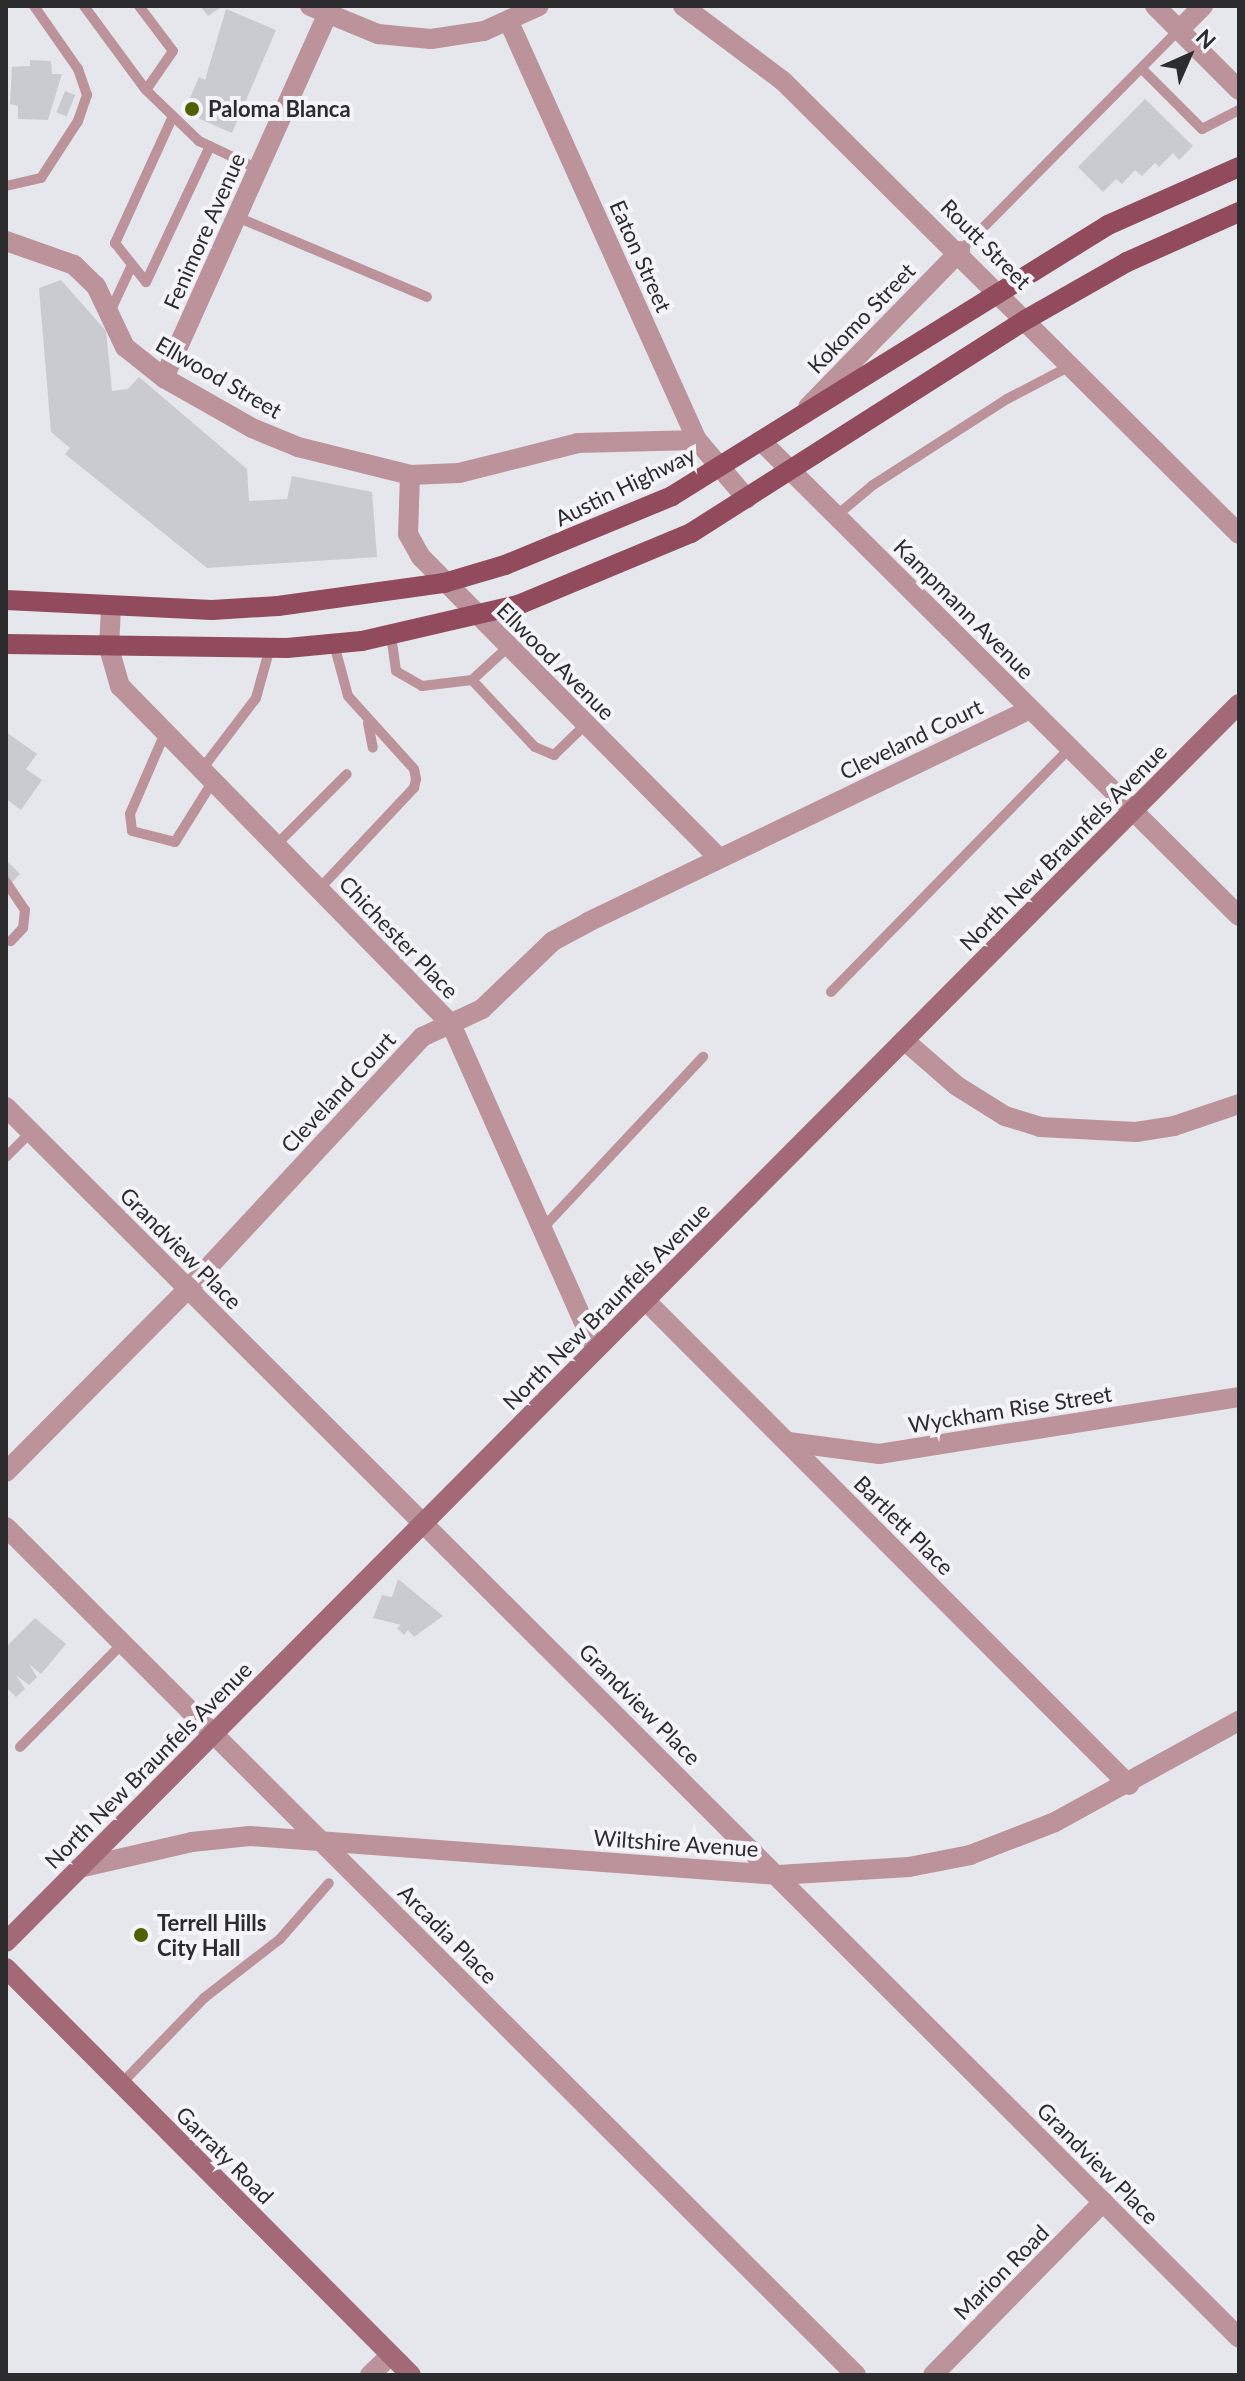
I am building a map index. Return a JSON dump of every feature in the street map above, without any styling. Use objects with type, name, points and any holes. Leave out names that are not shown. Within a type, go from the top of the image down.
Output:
[{"type":"main road","name":"Austin Highway","points":[[6,600],[111,607],[278,606],[444,583],[603,527],[719,467],[997,289],[1108,225],[1239,167]]},
{"type":"main road","points":[[6,644],[109,648],[270,648],[334,644],[477,616],[620,566],[747,499],[1027,319],[1127,262],[1239,212]]},
{"type":"street","points":[[319,11],[378,34],[431,39],[509,22],[539,6]]},
{"type":"street","name":"Routt Street","points":[[683,6],[783,81],[960,251],[1239,534]]},
{"type":"street","points":[[1155,6],[1239,90]]},
{"type":"street","points":[[1179,30],[1203,6]]},
{"type":"street","name":"Fenimore Avenue","points":[[164,378],[258,169],[319,11]]},
{"type":"street","name":"Eaton Street","points":[[509,22],[697,440],[747,499]]},
{"type":"street","name":"Ellwood Street","points":[[6,241],[74,265],[96,286],[108,317],[125,347],[164,378],[252,428],[298,447],[410,475]]},
{"type":"street","name":"Kokomo Street","points":[[797,418],[960,251]]},
{"type":"street","points":[[410,475],[459,473],[578,443],[697,440]]},
{"type":"street","name":"Kampmann Avenue","points":[[762,442],[1239,916]]},
{"type":"street","name":"Ellwood Avenue","points":[[410,475],[408,534],[444,583],[719,858]]},
{"type":"street","name":"Chichester Place","points":[[111,607],[109,648],[120,686],[451,1024],[596,1349]]},
{"type":"street","name":"North New Braunfels Avenue","points":[[6,1942],[1239,704]]},
{"type":"street","name":"Cleveland Court","points":[[6,1472],[188,1289],[422,1037],[482,1009],[553,941],[1030,709]]},
{"type":"street","points":[[904,1040],[957,1086],[1005,1116],[1040,1127],[1136,1132],[1174,1126],[1239,1104]]},
{"type":"street","name":"Grandview Place","points":[[6,1107],[1239,2338]]},
{"type":"street","name":"Bartlett Place","points":[[645,1300],[1129,1785]]},
{"type":"street","name":"Wyckham Rise Street","points":[[788,1442],[879,1454],[1239,1397]]},
{"type":"street","name":"Arcadia Place","points":[[6,1527],[856,2375]]},
{"type":"street","name":"Wiltshire Avenue","points":[[79,1868],[192,1842],[250,1836],[778,1875],[909,1867],[970,1855],[1055,1822],[1129,1785],[1239,1721]]},
{"type":"street","name":"Garraty Road","points":[[6,1968],[411,2375]]},
{"type":"street","name":"Marion Road","points":[[933,2375],[1103,2202]]},
{"type":"street","points":[[370,2375],[391,2355]]},
{"type":"lane","points":[[6,186],[41,178],[78,121],[87,95],[78,69],[34,6]]},
{"type":"lane","points":[[84,6],[146,90],[173,116],[210,146],[258,169]]},
{"type":"lane","points":[[139,6],[173,51],[146,90]]},
{"type":"lane","points":[[960,251],[1179,30]]},
{"type":"lane","points":[[1142,69],[1202,129],[1239,110]]},
{"type":"lane","points":[[173,116],[115,243],[131,267],[146,282],[210,146]]},
{"type":"lane","points":[[237,217],[427,297]]},
{"type":"lane","points":[[108,317],[131,267]]},
{"type":"lane","points":[[836,516],[873,485],[1007,399],[1072,365]]},
{"type":"lane","points":[[391,635],[396,671],[422,686],[472,680],[508,647]]},
{"type":"lane","points":[[319,889],[414,788],[414,769],[367,720],[341,683],[334,644]]},
{"type":"lane","points":[[166,732],[130,814],[132,831],[175,842],[208,775],[256,698],[270,648]]},
{"type":"lane","points":[[472,680],[535,747],[554,755],[585,725]]},
{"type":"lane","points":[[367,720],[373,748]]},
{"type":"lane","points":[[831,992],[1070,748]]},
{"type":"lane","points":[[276,845],[347,774]]},
{"type":"lane","points":[[6,882],[25,910],[23,928],[11,941]]},
{"type":"lane","points":[[542,1229],[703,1057]]},
{"type":"lane","points":[[8,1151],[31,1132]]},
{"type":"lane","points":[[20,1747],[123,1643]]},
{"type":"lane","points":[[121,2084],[204,1998],[280,1939],[329,1883]]},
{"type":"building","points":[[200,6],[223,6],[208,16]]},
{"type":"building","points":[[226,9],[276,30],[232,133],[184,112],[199,77],[205,80]]},
{"type":"building","points":[[30,60],[51,61],[52,74],[62,74],[48,120],[18,119],[18,106],[10,104],[12,67],[30,66]]},
{"type":"building","points":[[65,91],[75,95],[67,116],[56,112]]},
{"type":"building","points":[[1145,99],[1193,146],[1179,160],[1173,153],[1159,167],[1155,163],[1142,176],[1135,170],[1122,184],[1116,179],[1103,192],[1078,167]]},
{"type":"building","points":[[61,280],[106,331],[112,391],[128,389],[139,377],[247,469],[249,501],[287,499],[292,476],[372,492],[377,557],[207,568],[65,454],[70,448],[51,432],[39,288]]},
{"type":"building","points":[[6,732],[37,754],[26,769],[42,780],[21,810],[6,799]]},
{"type":"building","points":[[8,862],[20,874],[6,889],[6,865]]},
{"type":"building","points":[[398,1579],[443,1616],[414,1637],[408,1630],[404,1635],[397,1628],[401,1625],[373,1618],[382,1595],[392,1597]]},
{"type":"building","points":[[35,1618],[66,1644],[41,1674],[29,1664],[37,1677],[29,1685],[16,1675],[25,1689],[16,1697],[6,1687],[6,1647]]},
{"type":"place","name":"Paloma Blanca","points":[[192,109]]},
{"type":"place","name":"Terrell Hills City Hall","points":[[141,1935]]}]
